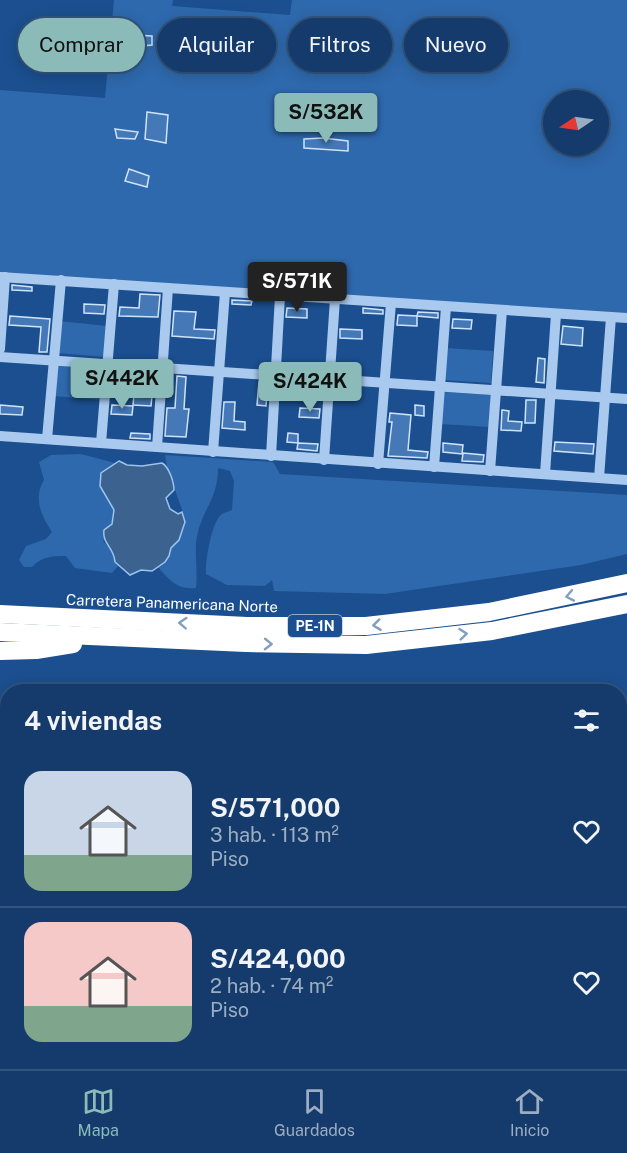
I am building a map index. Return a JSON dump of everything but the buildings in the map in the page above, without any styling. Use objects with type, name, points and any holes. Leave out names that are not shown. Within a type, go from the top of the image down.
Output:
[{"type":"highway","name":"Carretera Panamericana Norte","points":[[0,614],[247,626],[366,626],[489,612],[627,582]]},
{"type":"highway","name":"PE-1N","points":[[0,632],[114,638],[366,645],[492,631],[627,604]]},
{"type":"highway","points":[[0,651],[36,650],[114,638]]},
{"type":"street","points":[[0,349],[3,277],[627,318]]},
{"type":"street","points":[[47,439],[61,280]]},
{"type":"street","points":[[101,443],[114,284]]},
{"type":"street","points":[[157,447],[168,288]]},
{"type":"street","points":[[213,452],[225,292]]},
{"type":"street","points":[[271,456],[280,296]]},
{"type":"street","points":[[324,460],[335,299]]},
{"type":"street","points":[[378,464],[391,303]]},
{"type":"street","points":[[434,467],[446,307]]},
{"type":"street","points":[[490,471],[501,310]]},
{"type":"street","points":[[545,474],[556,314]]},
{"type":"street","points":[[599,478],[612,317]]},
{"type":"street","points":[[0,357],[627,399]]},
{"type":"street","points":[[0,436],[627,480]]},
{"type":"shaded area","points":[[114,0],[173,0],[172,6],[290,15],[292,0],[627,0],[627,314],[0,273],[0,90],[105,98],[107,72],[145,72],[145,18],[112,18]]},
{"type":"shaded area","points":[[59,321],[107,326],[104,357],[57,353]]},
{"type":"shaded area","points":[[446,348],[493,351],[491,383],[444,380]]},
{"type":"shaded area","points":[[56,366],[103,370],[101,400],[54,396]]},
{"type":"shaded area","points":[[443,392],[491,395],[489,427],[441,424]]},
{"type":"shaded area","points":[[81,454],[115,463],[101,473],[100,486],[114,510],[112,524],[103,541],[115,553],[115,561],[119,565],[112,573],[75,568],[66,556],[61,556],[48,557],[32,567],[24,567],[19,560],[26,546],[46,539],[52,532],[40,506],[39,493],[44,480],[39,462],[51,455]]},
{"type":"shaded area","points":[[165,455],[273,462],[280,474],[627,495],[627,554],[581,565],[385,594],[274,591],[272,580],[265,586],[227,585],[206,574],[206,561],[213,528],[222,514],[232,510],[234,481],[230,471],[218,468],[216,488],[197,536],[196,588],[183,587],[174,583],[157,566],[169,556],[182,532],[184,523],[174,481],[169,477]]},
{"type":"shaded area","points":[[119,461],[127,465],[142,466],[162,463],[171,475],[174,490],[166,498],[170,509],[178,514],[182,512],[185,522],[179,540],[171,548],[165,562],[152,571],[141,570],[130,575],[115,562],[105,539],[104,530],[112,524],[114,510],[100,486],[101,473]]}]
